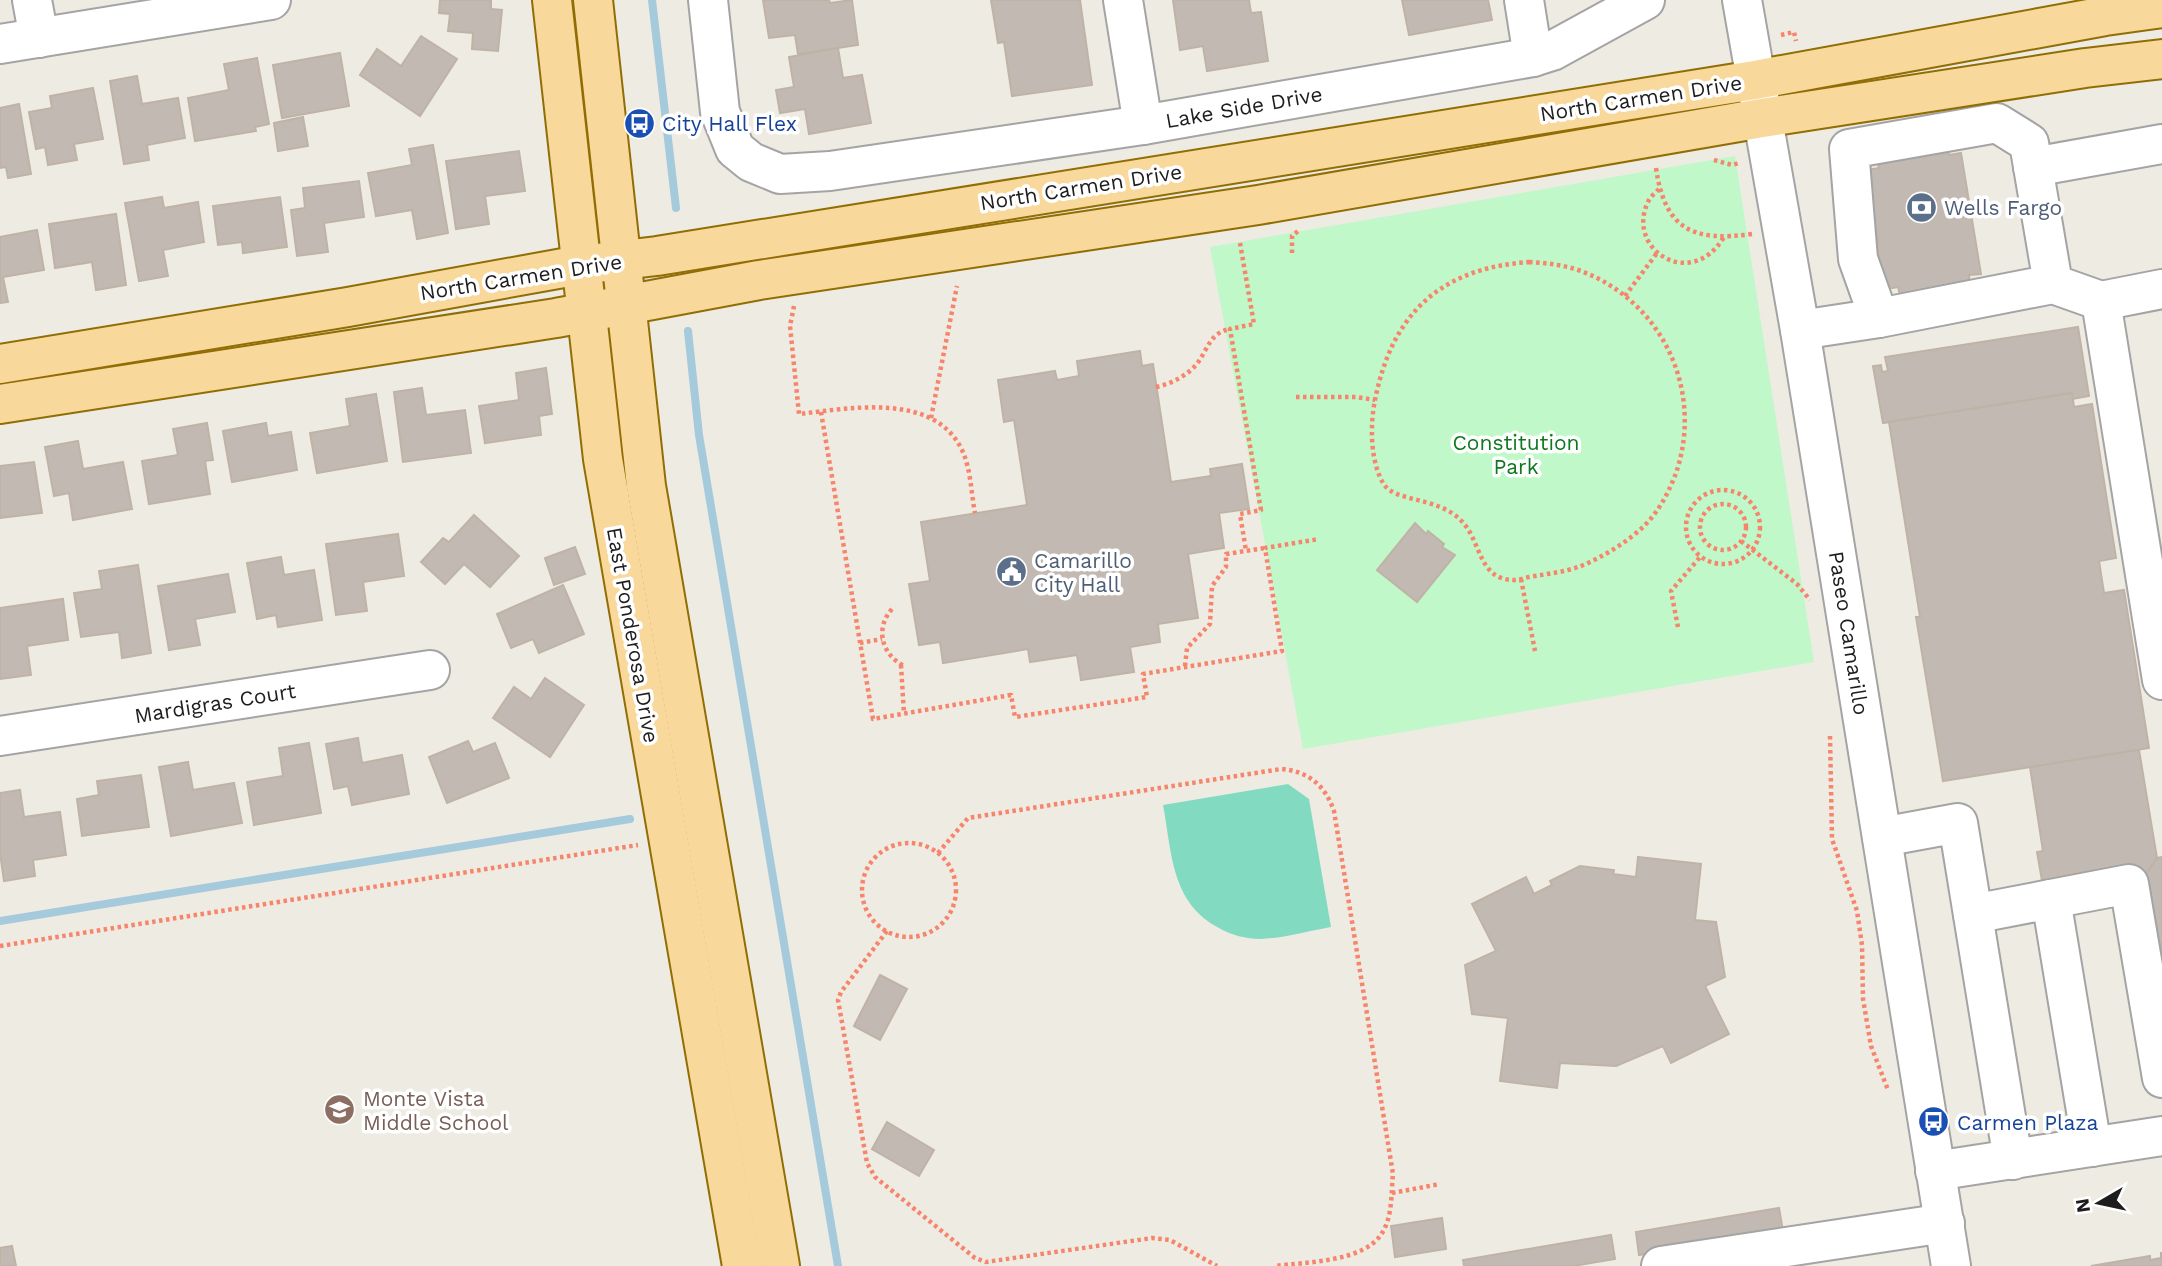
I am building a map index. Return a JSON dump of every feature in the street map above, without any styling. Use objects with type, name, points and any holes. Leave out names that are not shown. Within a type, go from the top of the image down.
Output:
[{"type":"main road","name":"East Ponderosa Drive","points":[[552,0],[603,459],[742,1266]]},
{"type":"main road","name":"East Ponderosa Drive","points":[[593,0],[650,512],[780,1266]]},
{"type":"main road","name":"North Carmen Drive","points":[[0,364],[348,307],[580,265],[1755,80],[2162,8]]},
{"type":"main road","name":"North Carmen Drive","points":[[0,404],[586,312],[760,280],[1258,205],[1762,118],[2085,68],[2162,59]]},
{"type":"street","points":[[32,0],[39,37]]},
{"type":"street","points":[[0,44],[271,0]]},
{"type":"street","name":"Lake Side Drive","points":[[708,0],[720,112],[735,149],[751,162],[780,174],[830,171],[1143,125],[1534,57],[1575,39],[1646,0]]},
{"type":"street","points":[[1123,0],[1143,125]]},
{"type":"street","points":[[1524,0],[1534,57]]},
{"type":"street","name":"Paseo Camarillo","points":[[1742,0],[1800,330],[1951,1266]]},
{"type":"street","points":[[1879,318],[1858,259],[1849,149],[1997,123],[2029,143],[2053,285]]},
{"type":"street","points":[[2033,167],[2162,144]]},
{"type":"street","points":[[1800,330],[2053,285],[2101,301],[2162,289]]},
{"type":"street","points":[[2101,301],[2162,680]]},
{"type":"street","name":"Mardigras Court","points":[[0,736],[430,670]]},
{"type":"street","points":[[1882,837],[1958,823],[2012,1160]]},
{"type":"street","points":[[1973,914],[2129,884],[2160,1058]]},
{"type":"street","points":[[2051,899],[2092,1147]]},
{"type":"street","points":[[1936,1171],[2162,1136]]},
{"type":"street","points":[[1661,1266],[1733,1260],[1945,1223]]},
{"type":"path","points":[[1712,160],[1732,165]]},
{"type":"path","points":[[1642,169],[1666,165]]},
{"type":"path","points":[[1656,167],[1659,189],[1670,215],[1686,229],[1702,235],[1724,237],[1757,234]]},
{"type":"path","points":[[1659,189],[1648,201],[1644,219],[1646,234],[1652,249],[1657,253],[1678,263],[1692,263],[1716,251],[1724,237]]},
{"type":"path","points":[[1289,229],[1301,227],[1292,236],[1292,253]]},
{"type":"path","points":[[1156,387],[1186,374],[1195,365],[1208,342],[1220,331],[1254,324],[1238,244],[1252,238]]},
{"type":"path","points":[[1625,296],[1657,253]]},
{"type":"path","points":[[1503,264],[1555,264],[1604,281],[1645,313],[1673,357],[1685,407],[1685,433],[1681,459],[1672,484],[1644,527],[1602,556],[1578,568],[1554,575],[1505,579],[1489,570],[1483,563],[1465,525],[1447,509],[1398,495],[1385,486],[1375,456],[1372,432],[1375,400],[1387,356],[1397,332],[1433,295],[1454,280],[1478,270],[1503,264]]},
{"type":"path","points":[[931,418],[957,286],[945,288]]},
{"type":"path","points":[[794,304],[790,326],[799,414],[849,408],[912,410],[944,425],[961,449],[966,463],[975,513]]},
{"type":"path","points":[[1230,328],[1261,510],[1240,514],[1246,551]]},
{"type":"path","points":[[1296,397],[1356,397],[1375,400]]},
{"type":"path","points":[[821,412],[873,719],[1011,695],[1015,717],[1147,697],[1143,674],[1282,651],[1265,548]]},
{"type":"path","points":[[1719,490],[1734,491],[1746,498],[1756,509],[1760,523],[1759,537],[1753,550],[1741,560],[1728,564],[1713,563],[1700,556],[1691,545],[1686,531],[1687,517],[1694,504],[1705,494],[1719,490]]},
{"type":"path","points":[[1722,504],[1732,505],[1740,510],[1747,526],[1741,541],[1724,551],[1707,544],[1700,527],[1706,511],[1714,505],[1722,504]]},
{"type":"path","points":[[1185,666],[1187,648],[1210,624],[1212,586],[1226,567],[1226,554],[1319,539]]},
{"type":"path","points":[[1741,541],[1797,584],[1815,606]]},
{"type":"path","points":[[1678,627],[1671,591],[1700,556]]},
{"type":"path","points":[[1521,579],[1535,651]]},
{"type":"path","points":[[892,608],[884,621],[882,639],[889,654],[902,665],[904,713]]},
{"type":"path","points":[[860,643],[882,639]]},
{"type":"path","points":[[1830,724],[1832,839],[1857,911],[1862,945],[1863,999],[1871,1046],[1890,1096]]},
{"type":"path","points":[[938,853],[968,818],[1281,769],[1295,770],[1311,777],[1328,796],[1334,811],[1393,1174],[1392,1193],[1382,1234],[1366,1249],[1342,1256],[1275,1266]]},
{"type":"path","points":[[0,946],[646,844]]},
{"type":"path","points":[[900,844],[926,846],[938,853],[954,874],[955,901],[950,913],[931,932],[918,936],[905,937],[887,931],[872,918],[865,906],[864,880],[869,867],[888,849],[900,844]]},
{"type":"path","points":[[887,931],[841,992],[838,1000],[867,1163],[875,1177],[975,1258],[986,1262],[1152,1238],[1170,1240],[1217,1266]]},
{"type":"path","points":[[1392,1193],[1440,1184]]},
{"type":"green space","name":"Constitution Park","points":[[1735,156],[1814,662],[1303,749],[1210,247]]},
{"type":"green space","points":[[1288,784],[1309,799],[1331,927],[1261,939],[1229,933],[1203,918],[1183,891],[1172,858],[1163,805]]},
{"type":"building","points":[[440,0],[491,0],[491,9],[502,10],[498,51],[472,49],[473,33],[448,31],[450,14],[439,13]]},
{"type":"building","points":[[763,0],[829,0],[830,3],[852,0],[858,45],[798,54],[795,35],[769,38]]},
{"type":"building","points":[[991,0],[1080,0],[1092,85],[1012,96],[1004,42],[998,43]]},
{"type":"building","points":[[1173,0],[1249,0],[1251,13],[1261,12],[1268,61],[1207,71],[1203,46],[1180,50]]},
{"type":"building","points":[[1402,0],[1488,0],[1492,20],[1409,35]]},
{"type":"building","points":[[421,36],[457,59],[420,116],[360,75],[377,49],[401,66]]},
{"type":"building","points":[[838,48],[843,78],[862,75],[871,123],[809,134],[805,109],[780,113],[776,90],[794,87],[789,57]]},
{"type":"building","points":[[340,53],[349,106],[282,118],[273,65]]},
{"type":"building","points":[[257,58],[269,124],[255,127],[256,131],[195,141],[188,98],[229,90],[224,64]]},
{"type":"building","points":[[137,76],[142,104],[178,98],[185,138],[147,145],[149,160],[124,164],[110,81]]},
{"type":"building","points":[[93,88],[103,139],[74,144],[77,160],[48,165],[45,147],[36,149],[29,112],[52,108],[50,96]]},
{"type":"building","points":[[19,104],[31,174],[8,178],[6,167],[0,168],[0,108]]},
{"type":"building","points":[[303,117],[308,146],[278,151],[274,123]]},
{"type":"building","name":"Wells Fargo","points":[[1947,144],[1949,155],[1961,153],[1981,274],[1969,275],[1970,287],[1901,299],[1898,287],[1886,289],[1883,269],[1867,272],[1863,246],[1878,243],[1866,170],[1879,168],[1876,156]]},
{"type":"building","points":[[433,145],[448,233],[417,239],[412,210],[376,216],[368,173],[412,165],[409,149]]},
{"type":"building","points":[[519,151],[525,191],[485,196],[489,224],[456,229],[446,161]]},
{"type":"building","points":[[359,181],[364,217],[324,223],[328,252],[297,256],[291,210],[305,208],[303,188]]},
{"type":"building","points":[[162,197],[164,208],[198,202],[204,242],[163,250],[168,276],[139,281],[125,203]]},
{"type":"building","points":[[280,197],[287,247],[243,253],[242,242],[218,245],[213,206]]},
{"type":"building","points":[[116,214],[126,285],[96,290],[92,262],[55,268],[49,224]]},
{"type":"building","points":[[37,230],[44,270],[3,277],[8,302],[0,303],[0,237]]},
{"type":"building","points":[[2078,327],[2089,396],[2072,399],[2072,393],[1883,423],[1873,366],[1881,365],[1882,372],[1888,371],[1885,357]]},
{"type":"building","points":[[1140,351],[1142,366],[1153,364],[1171,482],[1211,476],[1210,469],[1242,464],[1249,509],[1219,513],[1224,548],[1188,554],[1198,618],[1158,624],[1160,642],[1130,647],[1134,672],[1081,680],[1077,655],[1030,662],[1028,649],[943,663],[940,642],[919,645],[909,584],[930,581],[921,522],[1027,505],[1014,420],[1004,422],[998,380],[1055,371],[1057,380],[1079,376],[1077,361]]},
{"type":"building","points":[[546,368],[552,414],[539,416],[541,435],[485,443],[479,406],[519,400],[516,373]]},
{"type":"building","points":[[422,388],[426,415],[465,410],[471,453],[403,462],[394,392]]},
{"type":"building","points":[[2072,393],[2074,407],[2092,404],[2116,558],[2099,561],[2104,593],[2124,590],[2149,748],[1943,781],[1916,617],[1920,617],[1889,422]]},
{"type":"building","points":[[376,394],[387,461],[317,473],[310,433],[350,426],[346,399]]},
{"type":"building","points":[[207,423],[213,460],[205,461],[210,494],[149,504],[142,461],[178,455],[173,429]]},
{"type":"building","points":[[266,423],[268,436],[291,432],[297,470],[232,482],[223,431]]},
{"type":"building","points":[[78,441],[83,469],[123,462],[132,509],[73,520],[69,493],[54,496],[45,447]]},
{"type":"building","points":[[34,462],[42,513],[0,518],[0,466]]},
{"type":"building","points":[[474,515],[519,556],[490,587],[464,564],[445,584],[421,562],[443,538],[449,542]]},
{"type":"building","points":[[1415,523],[1455,555],[1417,602],[1377,570]]},
{"type":"building","points":[[398,534],[404,576],[363,582],[367,611],[336,615],[326,544]]},
{"type":"building","points":[[575,547],[585,574],[554,585],[545,558]]},
{"type":"building","points":[[281,557],[284,575],[314,570],[322,620],[278,627],[276,615],[257,619],[247,563]]},
{"type":"building","points":[[138,565],[151,653],[122,658],[119,632],[81,637],[74,593],[102,589],[99,571]]},
{"type":"building","points":[[228,574],[235,612],[195,619],[200,645],[169,650],[158,586]]},
{"type":"building","points":[[563,585],[584,634],[539,653],[533,639],[511,648],[497,614]]},
{"type":"building","points":[[63,599],[68,640],[27,646],[31,675],[0,679],[0,608]]},
{"type":"building","points":[[545,678],[584,705],[550,757],[493,718],[514,687],[531,699]]},
{"type":"building","points":[[358,738],[362,763],[402,755],[409,794],[352,805],[348,786],[334,789],[326,744]]},
{"type":"building","points":[[468,741],[473,752],[495,743],[509,778],[447,803],[429,757]]},
{"type":"building","points":[[309,743],[321,813],[254,825],[247,782],[283,776],[279,748]]},
{"type":"building","points":[[2139,750],[2157,858],[2145,876],[2044,892],[2037,852],[2043,851],[2030,767]]},
{"type":"building","points":[[188,762],[193,790],[234,783],[242,823],[171,836],[159,767]]},
{"type":"building","points":[[141,775],[149,827],[82,836],[77,799],[99,795],[97,781]]},
{"type":"building","points":[[20,790],[24,817],[60,812],[66,855],[33,860],[35,876],[4,881],[0,853],[0,793]]},
{"type":"building","points":[[1638,857],[1701,864],[1695,920],[1716,922],[1725,977],[1705,986],[1729,1034],[1671,1063],[1663,1046],[1616,1066],[1560,1063],[1557,1088],[1500,1081],[1508,1018],[1472,1014],[1465,965],[1496,951],[1472,904],[1526,877],[1534,894],[1552,885],[1550,881],[1580,866],[1614,870],[1613,874],[1636,877]]},
{"type":"building","points":[[2162,857],[2162,980],[2145,876],[2157,858]]},
{"type":"building","points":[[880,975],[907,989],[880,1040],[854,1026]]},
{"type":"building","points":[[887,1122],[934,1150],[919,1176],[872,1149]]},
{"type":"building","points":[[1779,1208],[1783,1231],[1639,1255],[1636,1232]]},
{"type":"building","points":[[1442,1218],[1446,1249],[1395,1257],[1391,1226]]},
{"type":"building","points":[[1611,1235],[1615,1259],[1573,1266],[1464,1266],[1463,1260]]},
{"type":"building","points":[[12,1246],[16,1266],[0,1266],[0,1248]]},
{"type":"building","points":[[2161,1253],[2162,1266],[2091,1266],[2150,1256],[2150,1260],[2161,1258]]},
{"type":"waterway","points":[[652,0],[676,208]]},
{"type":"waterway","points":[[688,331],[699,435],[838,1266]]},
{"type":"waterway","points":[[0,921],[630,819]]},
{"type":"place","name":"City Hall Flex","points":[[639,123]]},
{"type":"place","name":"Wells Fargo","points":[[1921,207]]},
{"type":"place","name":"Camarillo City Hall","points":[[1011,572]]},
{"type":"place","name":"Monte Vista Middle School","points":[[340,1110]]},
{"type":"place","name":"Carmen Plaza","points":[[1934,1122]]}]
